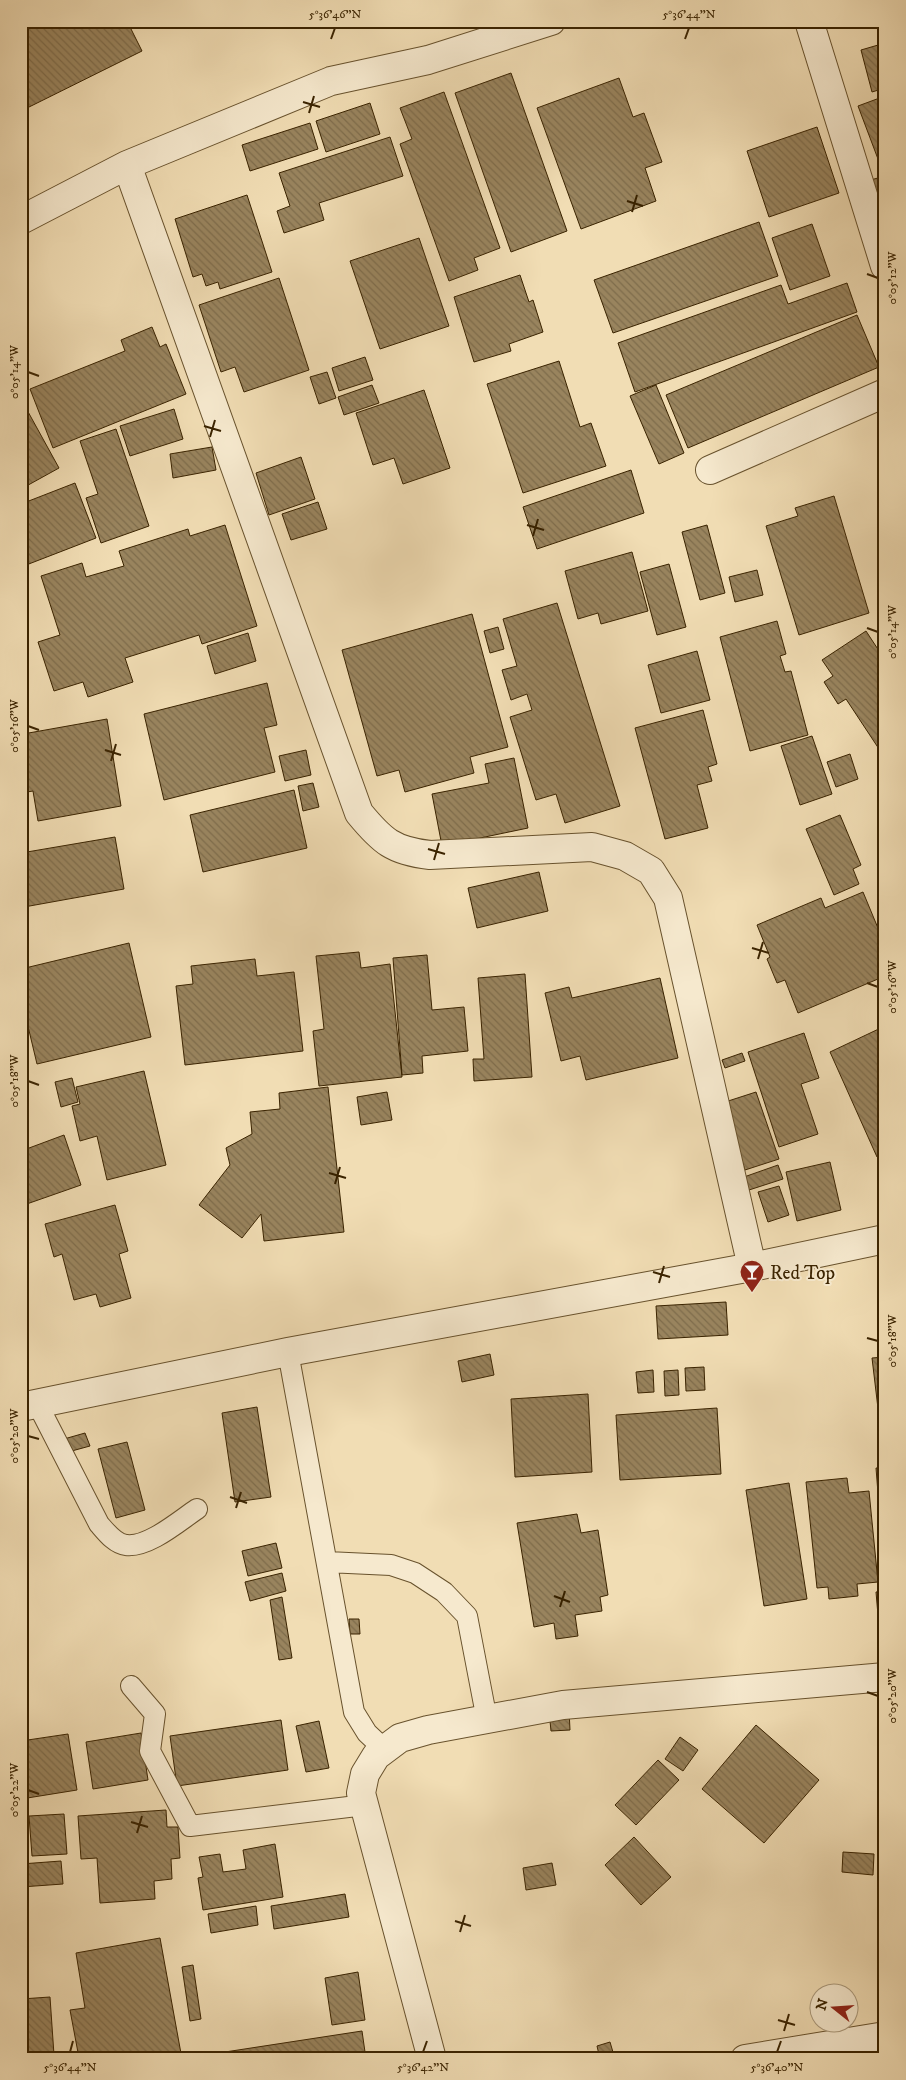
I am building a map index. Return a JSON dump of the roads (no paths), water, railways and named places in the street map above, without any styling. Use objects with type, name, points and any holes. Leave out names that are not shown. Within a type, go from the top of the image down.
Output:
[{"type":"street","points":[[21,220],[127,165],[331,81],[428,60],[551,21]]},
{"type":"street","points":[[809,21],[885,266]]},
{"type":"street","points":[[127,165],[359,813],[378,835],[390,845],[412,853],[430,855],[592,847],[625,856],[651,871],[668,898],[752,1267]]},
{"type":"street","points":[[710,470],[885,393]]},
{"type":"street","points":[[30,1406],[288,1352],[752,1267],[885,1239]]},
{"type":"street","points":[[432,2059],[361,1793],[365,1774],[376,1756],[400,1738],[428,1730],[563,1705],[885,1677]]},
{"type":"street","points":[[745,2059],[885,2036]]},
{"type":"lane","points":[[288,1352],[354,1712],[367,1733],[385,1750]]},
{"type":"lane","points":[[30,1406],[99,1524],[110,1537],[124,1545],[142,1544],[197,1508]]},
{"type":"lane","points":[[327,1562],[391,1565],[415,1573],[444,1592],[467,1616],[487,1720]]},
{"type":"lane","points":[[131,1686],[155,1714],[150,1751],[190,1826],[365,1805]]},
{"type":"place","name":"Red Top","points":[[752,1293]]}]
